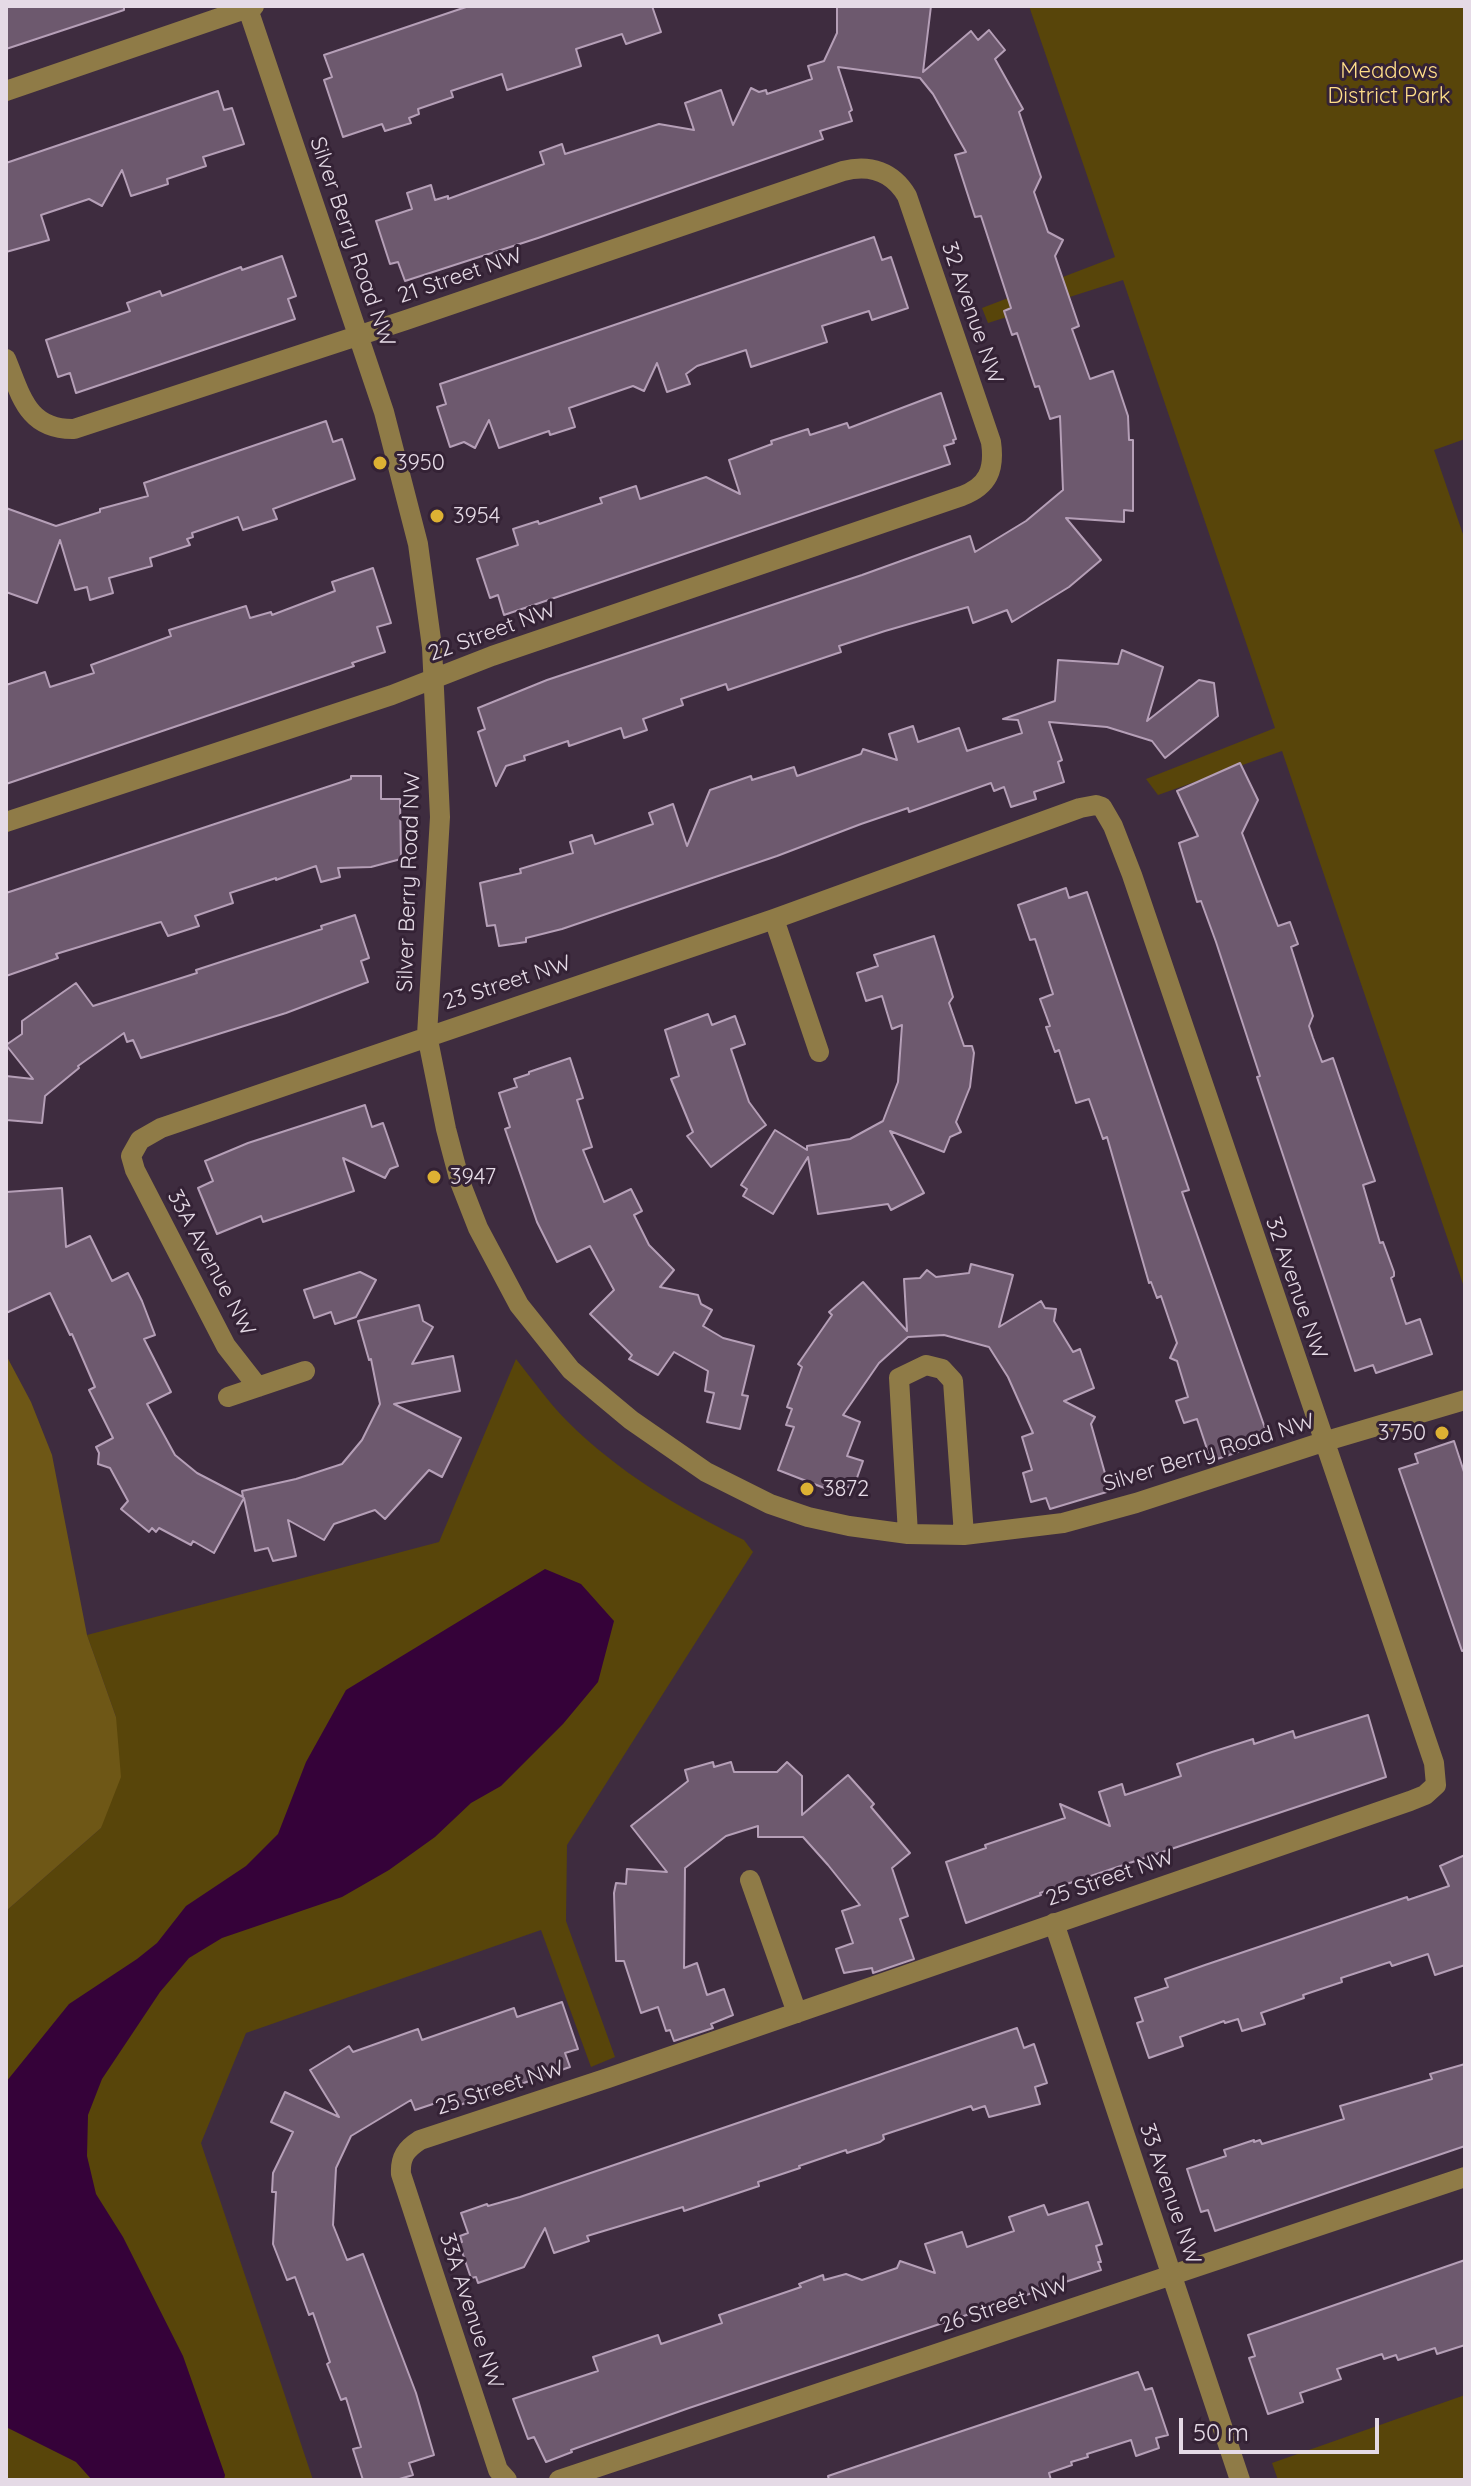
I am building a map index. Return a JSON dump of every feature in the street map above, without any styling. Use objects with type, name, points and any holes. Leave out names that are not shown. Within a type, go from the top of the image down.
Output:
[{"type":"street","points":[[6,91],[249,7]]},
{"type":"street","name":"Silver Berry Road NW","points":[[249,7],[384,412],[408,500],[426,590],[434,678],[440,817],[427,1035],[457,1169],[478,1228],[519,1305],[571,1370],[631,1420],[693,1464],[744,1491],[808,1517],[908,1534],[964,1535],[1063,1523],[1465,1400]]},
{"type":"street","name":"21 Street NW","points":[[6,359],[29,410],[49,427],[74,429],[843,171],[864,167],[885,173]]},
{"type":"street","name":"32 Avenue NW","points":[[885,173],[901,186],[907,196],[956,338],[991,442],[993,458],[988,477]]},
{"type":"street","name":"22 Street NW","points":[[6,822],[392,695],[492,656],[962,496],[975,491],[988,477]]},
{"type":"street","name":"23 Street NW","points":[[131,1156],[140,1140],[161,1128],[774,919],[1088,806],[1104,808]]},
{"type":"street","name":"32 Avenue NW","points":[[1104,808],[1132,875],[1434,1763],[1436,1785]]},
{"type":"street","points":[[774,919],[819,1052]]},
{"type":"street","name":"33A Avenue NW","points":[[131,1156],[135,1170],[226,1346],[258,1387]]},
{"type":"street","points":[[908,1534],[899,1378],[926,1365],[942,1369],[953,1381],[964,1535]]},
{"type":"street","points":[[228,1397],[305,1371]]},
{"type":"street","name":"25 Street NW","points":[[404,2154],[420,2140],[1410,1801],[1425,1795],[1436,1785]]},
{"type":"street","points":[[750,1880],[797,2013]]},
{"type":"street","name":"33 Avenue NW","points":[[1054,1923],[1240,2480]]},
{"type":"street","name":"33A Avenue NW","points":[[404,2154],[400,2161],[401,2174],[498,2470],[507,2480]]},
{"type":"street","name":"26 Street NW","points":[[559,2480],[1465,2177]]},
{"type":"green space","name":"Meadows District Park","points":[[1029,6],[1465,6],[1465,439],[1434,450],[1465,540],[1465,1290],[1282,751],[1158,795],[1146,779],[1275,728],[1123,280],[988,323],[982,308],[1115,257]]},
{"type":"green space","points":[[516,1359],[560,1414],[607,1457],[673,1502],[744,1540],[753,1552],[567,1845],[566,1921],[615,2057],[591,2067],[541,1930],[246,2033],[201,2143],[313,2480],[6,2480],[6,1911],[101,1828],[116,1717],[87,1635],[439,1542]]},
{"type":"green space","points":[[1465,2395],[1465,2480],[1278,2480],[1272,2463]]},
{"type":"shaded area","points":[[6,1355],[31,1402],[52,1455],[87,1635],[116,1717],[121,1777],[101,1828],[6,1911]]},
{"type":"shaded area","points":[[545,1569],[581,1584],[614,1621],[598,1682],[563,1724],[501,1786],[471,1803],[435,1837],[389,1870],[342,1897],[222,1938],[189,1958],[160,1992],[102,2079],[88,2115],[87,2156],[96,2194],[123,2237],[183,2356],[225,2475],[224,2480],[92,2480],[76,2462],[6,2427],[6,2082],[69,2004],[157,1943],[186,1906],[246,1866],[278,1834],[306,1762],[346,1690]]},
{"type":"building","points":[[6,6],[124,6],[124,10],[6,49]]},
{"type":"building","points":[[469,6],[652,6],[661,32],[626,44],[622,34],[576,49],[581,66],[507,90],[502,74],[451,91],[453,97],[418,109],[419,114],[409,118],[411,123],[385,131],[382,124],[343,137],[324,80],[332,77],[324,55]]},
{"type":"building","points":[[837,6],[931,6],[923,72],[971,31],[978,40],[989,30],[1005,50],[995,59],[1023,109],[1019,112],[1041,177],[1034,192],[1048,232],[1063,240],[1055,256],[1079,326],[1072,329],[1090,379],[1113,371],[1128,416],[1129,440],[1133,440],[1133,511],[1124,510],[1124,522],[1066,518],[1101,560],[1069,587],[1012,622],[1007,610],[973,623],[968,607],[885,631],[839,646],[841,652],[728,690],[726,684],[681,699],[683,705],[643,719],[647,730],[624,738],[621,728],[569,746],[568,741],[524,756],[525,760],[506,766],[496,786],[478,732],[485,729],[478,708],[547,680],[970,536],[975,552],[1026,521],[1063,490],[1060,416],[1050,419],[1039,386],[1035,387],[1017,333],[1012,335],[1004,311],[1011,308],[981,216],[975,217],[955,155],[966,152],[933,94],[920,78],[838,67],[852,110],[849,112],[852,121],[820,131],[823,139],[405,281],[398,262],[390,264],[376,221],[412,209],[407,193],[431,185],[435,200],[448,196],[448,199],[544,164],[540,152],[562,144],[565,154],[659,124],[694,130],[685,103],[721,90],[733,125],[751,88],[759,92],[766,90],[767,94],[812,79],[808,66],[824,61],[837,33]]},
{"type":"building","points":[[218,91],[224,110],[232,108],[244,144],[203,157],[206,166],[167,179],[168,184],[131,196],[122,170],[102,206],[89,199],[41,215],[49,240],[6,252],[6,163]]},
{"type":"building","points":[[874,237],[882,260],[891,257],[908,308],[872,320],[869,311],[822,326],[827,342],[751,367],[746,350],[697,366],[686,374],[690,384],[667,392],[657,363],[644,391],[633,386],[569,408],[575,427],[550,435],[549,431],[499,448],[489,420],[475,448],[464,442],[450,447],[437,407],[446,404],[440,384]]},
{"type":"building","points":[[282,256],[296,296],[288,299],[295,319],[76,393],[70,373],[58,377],[46,340],[130,311],[127,303],[160,291],[162,296],[241,267],[242,270]]},
{"type":"building","points":[[941,393],[956,439],[954,443],[944,446],[950,464],[504,615],[498,595],[490,598],[477,559],[518,545],[513,529],[538,521],[539,524],[602,503],[600,498],[636,486],[640,499],[706,477],[740,494],[729,460],[808,429],[810,435],[847,423],[849,428]]},
{"type":"building","points":[[326,421],[333,442],[342,439],[355,479],[273,509],[277,519],[243,530],[238,517],[192,533],[193,537],[187,539],[190,545],[150,558],[152,566],[109,578],[113,593],[90,600],[87,587],[75,590],[60,540],[37,603],[6,592],[6,508],[56,526],[100,512],[100,509],[148,496],[144,483]]},
{"type":"building","points":[[373,568],[391,623],[377,627],[385,652],[352,663],[354,666],[6,784],[6,685],[45,672],[50,687],[94,673],[91,665],[171,636],[169,630],[246,606],[250,618],[271,612],[272,615],[335,591],[332,582]]},
{"type":"building","points":[[1122,650],[1163,667],[1147,721],[1199,680],[1214,683],[1218,716],[1165,758],[1152,741],[1107,727],[1049,722],[1062,760],[1058,762],[1064,782],[1034,792],[1036,799],[1011,807],[1004,787],[994,791],[991,783],[909,812],[908,808],[562,929],[526,938],[526,942],[499,946],[495,925],[487,926],[480,883],[521,873],[520,869],[573,853],[570,842],[592,835],[595,844],[653,824],[649,813],[673,804],[687,846],[710,790],[751,776],[752,780],[794,767],[797,776],[861,754],[863,749],[897,760],[889,734],[913,726],[918,742],[959,728],[967,751],[1022,733],[1018,720],[1003,719],[1055,701],[1058,660],[1118,664]]},
{"type":"building","points":[[1240,763],[1258,800],[1242,833],[1278,926],[1290,922],[1298,944],[1291,947],[1313,1016],[1309,1026],[1322,1062],[1333,1058],[1375,1181],[1363,1185],[1380,1243],[1383,1242],[1394,1272],[1391,1278],[1406,1324],[1420,1319],[1432,1354],[1376,1373],[1373,1365],[1355,1371],[1257,1077],[1260,1076],[1216,942],[1201,901],[1197,902],[1179,843],[1198,836],[1177,791]]},
{"type":"building","points":[[351,776],[381,776],[381,799],[400,799],[401,859],[371,867],[338,868],[340,877],[321,882],[316,866],[230,893],[233,903],[195,916],[199,926],[168,936],[161,922],[157,923],[56,954],[58,958],[6,976],[6,893],[351,779]]},
{"type":"building","points":[[1066,888],[1069,898],[1087,892],[1189,1190],[1182,1192],[1266,1431],[1247,1438],[1250,1448],[1211,1461],[1197,1419],[1184,1423],[1176,1401],[1188,1397],[1177,1361],[1170,1358],[1177,1343],[1161,1296],[1157,1298],[1149,1283],[1107,1137],[1103,1139],[1089,1099],[1076,1103],[1059,1050],[1055,1052],[1046,1027],[1050,1026],[1040,999],[1053,994],[1035,939],[1030,940],[1018,905]]},
{"type":"building","points":[[355,915],[369,958],[361,961],[368,982],[286,1013],[141,1058],[133,1040],[127,1042],[124,1033],[78,1066],[45,1096],[42,1123],[6,1120],[6,1076],[33,1079],[6,1045],[22,1034],[22,1021],[76,983],[93,1006],[197,973],[196,970],[322,929],[321,926]]},
{"type":"building","points":[[934,936],[953,997],[949,1003],[964,1046],[972,1046],[974,1053],[970,1087],[956,1122],[961,1132],[950,1137],[944,1152],[890,1131],[924,1193],[891,1210],[888,1204],[818,1214],[808,1157],[773,1214],[743,1196],[747,1189],[741,1185],[775,1130],[807,1150],[807,1146],[850,1139],[883,1121],[898,1082],[902,1025],[892,1029],[882,996],[866,1001],[857,973],[878,966],[874,955]]},
{"type":"building","points":[[708,1014],[712,1025],[735,1016],[745,1044],[731,1049],[749,1102],[766,1125],[711,1167],[687,1136],[693,1132],[671,1079],[679,1076],[665,1030]]},
{"type":"building","points":[[570,1058],[583,1098],[577,1100],[592,1147],[583,1150],[604,1202],[631,1189],[642,1211],[634,1215],[649,1245],[674,1270],[660,1287],[698,1295],[701,1304],[712,1310],[703,1326],[723,1338],[754,1346],[742,1395],[748,1396],[740,1429],[707,1422],[714,1393],[705,1391],[708,1371],[674,1352],[658,1375],[629,1359],[632,1355],[590,1314],[614,1290],[590,1246],[557,1262],[537,1222],[505,1129],[510,1127],[499,1093],[517,1087],[514,1079]]},
{"type":"building","points":[[365,1105],[372,1127],[383,1123],[398,1166],[390,1169],[385,1178],[343,1158],[354,1191],[263,1222],[261,1216],[217,1234],[198,1188],[213,1181],[205,1161],[248,1143]]},
{"type":"building","points":[[62,1188],[66,1247],[90,1236],[112,1281],[128,1273],[142,1301],[155,1335],[144,1339],[171,1392],[147,1404],[175,1455],[197,1473],[243,1497],[242,1491],[296,1479],[342,1464],[362,1440],[380,1404],[371,1359],[358,1321],[419,1305],[423,1321],[433,1327],[412,1364],[453,1356],[460,1391],[394,1404],[461,1438],[442,1477],[429,1470],[385,1519],[375,1510],[334,1524],[324,1540],[288,1520],[296,1556],[273,1561],[268,1548],[255,1551],[244,1498],[214,1553],[159,1528],[156,1532],[152,1528],[149,1532],[121,1509],[128,1501],[110,1468],[98,1464],[96,1447],[113,1438],[89,1390],[95,1387],[72,1334],[50,1293],[6,1313],[6,1192]]},
{"type":"building","points":[[971,1264],[1013,1275],[999,1327],[1041,1301],[1045,1308],[1056,1309],[1054,1321],[1073,1352],[1080,1349],[1094,1388],[1064,1401],[1095,1417],[1091,1424],[1110,1491],[1050,1509],[1046,1498],[1031,1502],[1023,1473],[1032,1470],[1022,1437],[1033,1433],[1008,1377],[989,1347],[944,1335],[908,1337],[879,1363],[843,1415],[860,1422],[847,1456],[863,1461],[853,1489],[835,1482],[832,1491],[778,1470],[794,1427],[786,1425],[792,1409],[787,1407],[802,1367],[798,1364],[832,1315],[829,1312],[863,1282],[907,1331],[904,1279],[920,1278],[927,1270],[936,1277],[969,1273]]},
{"type":"building","points":[[360,1272],[376,1280],[356,1317],[335,1324],[331,1312],[314,1318],[304,1290]]},
{"type":"building","points":[[1454,1441],[1465,1475],[1465,1650],[1462,1651],[1399,1469],[1418,1463],[1415,1454]]},
{"type":"building","points":[[1368,1715],[1386,1777],[1040,1893],[966,1923],[946,1862],[986,1848],[985,1845],[1065,1818],[1060,1804],[1110,1826],[1099,1792],[1122,1784],[1125,1795],[1181,1776],[1177,1764],[1212,1752],[1253,1739],[1254,1744],[1293,1731],[1295,1738]]},
{"type":"building","points":[[713,1762],[714,1767],[731,1762],[734,1772],[777,1772],[787,1762],[802,1776],[802,1815],[848,1775],[910,1853],[892,1868],[908,1916],[900,1919],[914,1959],[873,1973],[872,1968],[844,1973],[836,1949],[853,1943],[842,1911],[860,1905],[828,1865],[803,1837],[758,1837],[758,1826],[726,1836],[685,1868],[684,1968],[697,1963],[707,1995],[724,1989],[733,2015],[711,2024],[713,2028],[674,2041],[670,2030],[666,2031],[658,2007],[641,2013],[624,1961],[616,1961],[614,1893],[616,1883],[626,1884],[627,1869],[667,1872],[631,1826],[688,1781],[685,1770]]},
{"type":"building","points":[[1465,1855],[1465,1965],[1435,1975],[1428,1954],[1392,1966],[1390,1962],[1341,1978],[1342,1982],[1261,2013],[1265,2024],[1242,2031],[1238,2019],[1224,2021],[1180,2037],[1183,2046],[1149,2058],[1137,2023],[1143,2021],[1135,1998],[1168,1987],[1165,1979],[1407,1897],[1408,1900],[1449,1886],[1440,1866]]},
{"type":"building","points":[[562,2002],[578,2049],[565,2053],[570,2067],[451,2108],[448,2099],[415,2110],[411,2100],[351,2136],[336,2168],[333,2225],[347,2260],[363,2254],[416,2393],[434,2455],[409,2463],[413,2475],[396,2480],[363,2480],[353,2449],[361,2447],[346,2398],[341,2400],[327,2364],[330,2362],[313,2313],[309,2315],[295,2277],[287,2280],[273,2244],[276,2192],[272,2192],[273,2173],[293,2132],[271,2122],[285,2092],[339,2117],[310,2070],[349,2046],[353,2052],[418,2029],[422,2040],[514,2008],[517,2017]]},
{"type":"building","points":[[1017,2028],[1024,2048],[1034,2044],[1047,2083],[1035,2087],[1040,2104],[989,2117],[985,2106],[973,2110],[971,2106],[883,2135],[884,2139],[880,2142],[799,2166],[758,2182],[759,2186],[684,2211],[683,2207],[587,2236],[589,2241],[554,2253],[545,2228],[524,2267],[478,2283],[476,2277],[471,2278],[459,2243],[462,2242],[460,2236],[468,2233],[461,2213],[520,2197]]},
{"type":"building","points":[[1465,2064],[1465,2146],[1215,2231],[1208,2210],[1201,2212],[1187,2169],[1226,2156],[1224,2150],[1254,2140],[1260,2140],[1262,2144],[1344,2119],[1340,2106],[1432,2079],[1430,2074]]},
{"type":"building","points":[[1088,2202],[1102,2244],[1096,2246],[1101,2270],[689,2408],[546,2462],[534,2437],[528,2439],[513,2399],[598,2371],[593,2357],[658,2335],[661,2344],[722,2323],[719,2315],[801,2287],[799,2284],[823,2275],[824,2280],[846,2274],[862,2280],[897,2268],[900,2261],[935,2273],[925,2244],[962,2232],[967,2247],[1014,2231],[1009,2217],[1044,2205],[1048,2215]]},
{"type":"building","points":[[1465,2260],[1465,2345],[1437,2354],[1435,2348],[1398,2360],[1396,2355],[1384,2359],[1382,2354],[1337,2369],[1341,2379],[1300,2393],[1303,2402],[1268,2414],[1249,2358],[1255,2356],[1248,2335]]},
{"type":"building","points":[[1138,2372],[1145,2390],[1152,2388],[1168,2435],[1156,2438],[1159,2448],[1136,2456],[1131,2440],[1087,2454],[1088,2457],[1071,2462],[1072,2465],[1049,2473],[1051,2480],[829,2480],[828,2476]]},
{"type":"place","name":"3950","points":[[380,463]]},
{"type":"place","name":"3954","points":[[437,516]]},
{"type":"place","name":"3947","points":[[434,1177]]},
{"type":"place","name":"3750","points":[[1442,1433]]},
{"type":"place","name":"3872","points":[[807,1489]]}]
